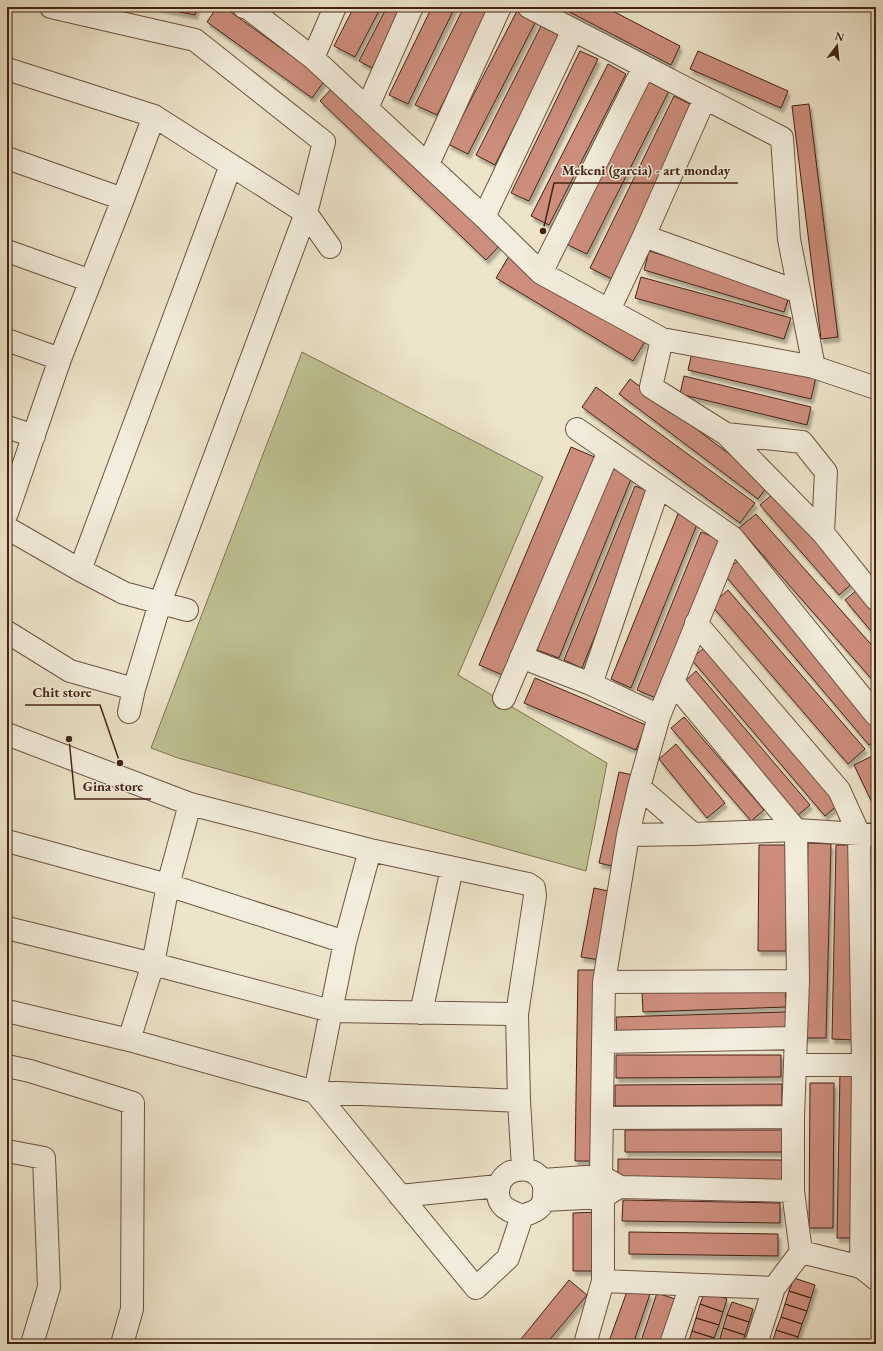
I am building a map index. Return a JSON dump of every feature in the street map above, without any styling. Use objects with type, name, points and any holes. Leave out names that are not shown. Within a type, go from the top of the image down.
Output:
[{"type":"street","points":[[51,7],[195,40],[324,142],[306,213],[160,603],[134,689],[129,712]]},
{"type":"street","points":[[247,7],[313,58],[484,216],[541,273],[662,339],[814,367],[876,388]]},
{"type":"street","points":[[313,58],[335,7]]},
{"type":"street","points":[[367,108],[412,7]]},
{"type":"street","points":[[428,164],[500,7]]},
{"type":"street","points":[[529,7],[782,138],[789,239],[814,367]]},
{"type":"street","points":[[484,216],[573,30]]},
{"type":"street","points":[[541,273],[644,67]]},
{"type":"street","points":[[7,68],[154,116],[306,213],[330,247]]},
{"type":"street","points":[[609,310],[644,236],[705,98]]},
{"type":"street","points":[[7,514],[60,359],[154,116]]},
{"type":"street","points":[[7,158],[123,199]]},
{"type":"street","points":[[80,570],[231,165]]},
{"type":"street","points":[[644,236],[799,292]]},
{"type":"street","points":[[7,251],[91,281]]},
{"type":"street","points":[[662,339],[652,387],[726,434],[823,533],[876,599]]},
{"type":"street","points":[[7,340],[60,359]]},
{"type":"street","points":[[7,427],[34,436]]},
{"type":"street","points":[[577,429],[732,537],[876,715]]},
{"type":"street","points":[[726,434],[802,442],[826,472],[823,533]]},
{"type":"street","points":[[504,698],[609,451]]},
{"type":"street","points":[[591,684],[659,486]]},
{"type":"street","points":[[7,528],[80,570],[124,593],[187,610]]},
{"type":"street","points":[[586,1344],[603,1281],[608,1187],[602,1118],[604,982],[628,835],[639,787],[659,716],[732,537]]},
{"type":"street","points":[[696,623],[839,790],[868,834],[869,1273],[801,1252]]},
{"type":"street","points":[[7,632],[70,671],[134,689]]},
{"type":"street","points":[[521,657],[591,684],[659,716]]},
{"type":"street","points":[[673,682],[796,830],[798,981],[793,1117],[793,1191],[801,1252],[774,1288],[756,1344]]},
{"type":"street","points":[[7,734],[190,804],[370,850],[528,884],[534,888],[535,896],[517,1014],[519,1101],[523,1168]]},
{"type":"street","points":[[639,787],[692,834]]},
{"type":"street","points":[[129,1040],[153,964],[168,885],[190,804]]},
{"type":"street","points":[[628,835],[796,830],[868,834]]},
{"type":"street","points":[[7,841],[168,885],[345,942]]},
{"type":"street","points":[[315,1092],[345,942],[370,850]]},
{"type":"street","points":[[421,1013],[452,868]]},
{"type":"street","points":[[7,928],[153,964],[331,1011],[517,1014]]},
{"type":"street","points":[[604,982],[798,981]]},
{"type":"street","points":[[7,1011],[129,1040],[315,1092],[519,1101]]},
{"type":"street","points":[[603,1042],[795,1038]]},
{"type":"street","points":[[796,1065],[869,1065]]},
{"type":"street","points":[[7,1066],[30,1071],[133,1103],[132,1309],[122,1344]]},
{"type":"street","points":[[315,1092],[476,1288],[508,1258],[522,1216],[539,1208],[543,1190],[533,1172],[523,1168],[507,1173],[498,1186],[498,1197],[505,1209],[522,1216]]},
{"type":"street","points":[[602,1118],[793,1117]]},
{"type":"street","points":[[7,1151],[44,1158],[49,1287],[32,1344]]},
{"type":"street","points":[[400,1196],[498,1186]]},
{"type":"street","points":[[543,1190],[608,1187],[793,1191]]},
{"type":"street","points":[[603,1281],[774,1288]]},
{"type":"street","points":[[671,1344],[691,1284]]},
{"type":"street","points":[[570,1344],[594,1315]]},
{"type":"green space","points":[[302,352],[543,477],[458,675],[607,763],[586,871],[178,758],[151,748]]},
{"type":"building","points":[[155,7],[197,7],[195,15]]},
{"type":"building","points":[[217,7],[224,7],[325,80],[312,98],[207,22]]},
{"type":"building","points":[[354,7],[381,7],[355,57],[334,46]]},
{"type":"building","points":[[387,7],[406,7],[374,69],[359,61]]},
{"type":"building","points":[[432,7],[455,7],[408,104],[389,95]]},
{"type":"building","points":[[464,7],[491,7],[437,115],[415,105]]},
{"type":"building","points":[[560,7],[605,7],[680,46],[671,65]]},
{"type":"building","points":[[517,11],[536,21],[468,154],[448,144]]},
{"type":"building","points":[[541,26],[560,36],[495,165],[476,155]]},
{"type":"building","points":[[580,51],[598,59],[529,201],[511,193]]},
{"type":"building","points":[[698,51],[788,91],[781,108],[690,69]]},
{"type":"building","points":[[608,64],[626,74],[549,225],[531,216]]},
{"type":"building","points":[[647,81],[669,91],[587,254],[566,244]]},
{"type":"building","points":[[333,87],[500,245],[486,260],[320,101]]},
{"type":"building","points":[[674,96],[696,107],[612,279],[590,268]]},
{"type":"building","points":[[809,104],[838,337],[821,339],[792,106]]},
{"type":"building","points":[[649,251],[790,294],[784,312],[644,270]]},
{"type":"building","points":[[509,256],[646,340],[633,361],[496,278]]},
{"type":"building","points":[[641,277],[791,318],[784,339],[635,298]]},
{"type":"building","points":[[693,348],[816,377],[811,399],[688,370]]},
{"type":"building","points":[[684,376],[811,407],[807,425],[680,394]]},
{"type":"building","points":[[630,379],[769,484],[758,499],[619,394]]},
{"type":"building","points":[[596,387],[755,503],[740,523],[582,407]]},
{"type":"building","points":[[571,447],[597,458],[505,676],[479,665]]},
{"type":"building","points":[[612,466],[633,474],[559,658],[537,650]]},
{"type":"building","points":[[635,486],[653,493],[582,668],[564,660]]},
{"type":"building","points":[[775,492],[854,582],[839,595],[760,505]]},
{"type":"building","points":[[680,509],[700,517],[631,688],[611,679]]},
{"type":"building","points":[[756,514],[876,650],[876,684],[739,528]]},
{"type":"building","points":[[701,532],[721,540],[656,698],[637,690]]},
{"type":"building","points":[[739,560],[876,721],[876,739],[869,745],[723,573]]},
{"type":"building","points":[[859,588],[876,608],[876,637],[845,600]]},
{"type":"building","points":[[728,590],[865,749],[848,764],[711,605]]},
{"type":"building","points":[[705,647],[839,804],[825,816],[691,659]]},
{"type":"building","points":[[696,671],[810,805],[797,816],[684,682]]},
{"type":"building","points":[[535,678],[646,725],[636,750],[524,703]]},
{"type":"building","points":[[684,717],[764,810],[751,821],[671,728]]},
{"type":"building","points":[[676,744],[725,803],[707,818],[659,759]]},
{"type":"building","points":[[874,755],[876,759],[876,811],[854,765]]},
{"type":"building","points":[[619,772],[637,776],[617,867],[599,863]]},
{"type":"building","points":[[808,843],[831,844],[826,1038],[804,1038]]},
{"type":"building","points":[[759,845],[787,845],[786,951],[758,951]]},
{"type":"building","points":[[836,845],[858,845],[855,1040],[832,1039]]},
{"type":"building","points":[[594,888],[613,892],[600,960],[581,957]]},
{"type":"building","points":[[578,970],[596,970],[594,1161],[575,1161]]},
{"type":"building","points":[[785,987],[786,1007],[643,1012],[642,992]]},
{"type":"building","points":[[786,1012],[787,1030],[617,1035],[616,1017]]},
{"type":"building","points":[[616,1055],[781,1055],[781,1077],[616,1078]]},
{"type":"building","points":[[840,1071],[860,1072],[858,1238],[837,1238]]},
{"type":"building","points":[[810,1083],[834,1083],[833,1228],[809,1228]]},
{"type":"building","points":[[782,1084],[782,1105],[615,1106],[615,1085]]},
{"type":"building","points":[[625,1130],[784,1130],[784,1152],[625,1152]]},
{"type":"building","points":[[618,1159],[783,1160],[783,1180],[618,1178]]},
{"type":"building","points":[[623,1200],[780,1203],[780,1223],[622,1221]]},
{"type":"building","points":[[598,1212],[599,1271],[573,1271],[573,1213]]},
{"type":"building","points":[[629,1232],[778,1234],[778,1256],[629,1254]]},
{"type":"building","points":[[794,1278],[815,1285],[811,1298],[789,1291]]},
{"type":"building","points":[[569,1280],[587,1295],[546,1344],[517,1344]]},
{"type":"building","points":[[629,1286],[650,1294],[633,1344],[608,1344]]},
{"type":"building","points":[[705,1291],[727,1299],[723,1312],[700,1304]]},
{"type":"building","points":[[789,1291],[811,1298],[807,1311],[785,1304]]},
{"type":"building","points":[[657,1293],[678,1300],[663,1344],[640,1344]]},
{"type":"building","points":[[732,1302],[753,1309],[749,1322],[727,1315]]},
{"type":"building","points":[[700,1304],[723,1312],[719,1325],[696,1318]]},
{"type":"building","points":[[785,1304],[807,1311],[802,1324],[781,1317]]},
{"type":"building","points":[[727,1315],[749,1322],[745,1335],[723,1328]]},
{"type":"building","points":[[781,1317],[802,1324],[798,1337],[776,1330]]},
{"type":"building","points":[[696,1318],[719,1325],[714,1338],[692,1331]]},
{"type":"building","points":[[723,1328],[745,1335],[742,1344],[725,1344],[719,1342]]},
{"type":"building","points":[[776,1330],[798,1337],[795,1344],[772,1343]]},
{"type":"building","points":[[692,1331],[714,1338],[712,1344],[688,1344]]},
{"type":"place","name":"Mekeni (garcia) - art monday","points":[[543,231]]},
{"type":"place","name":"Gina store","points":[[69,739]]},
{"type":"place","name":"Chit store","points":[[120,763]]}]
